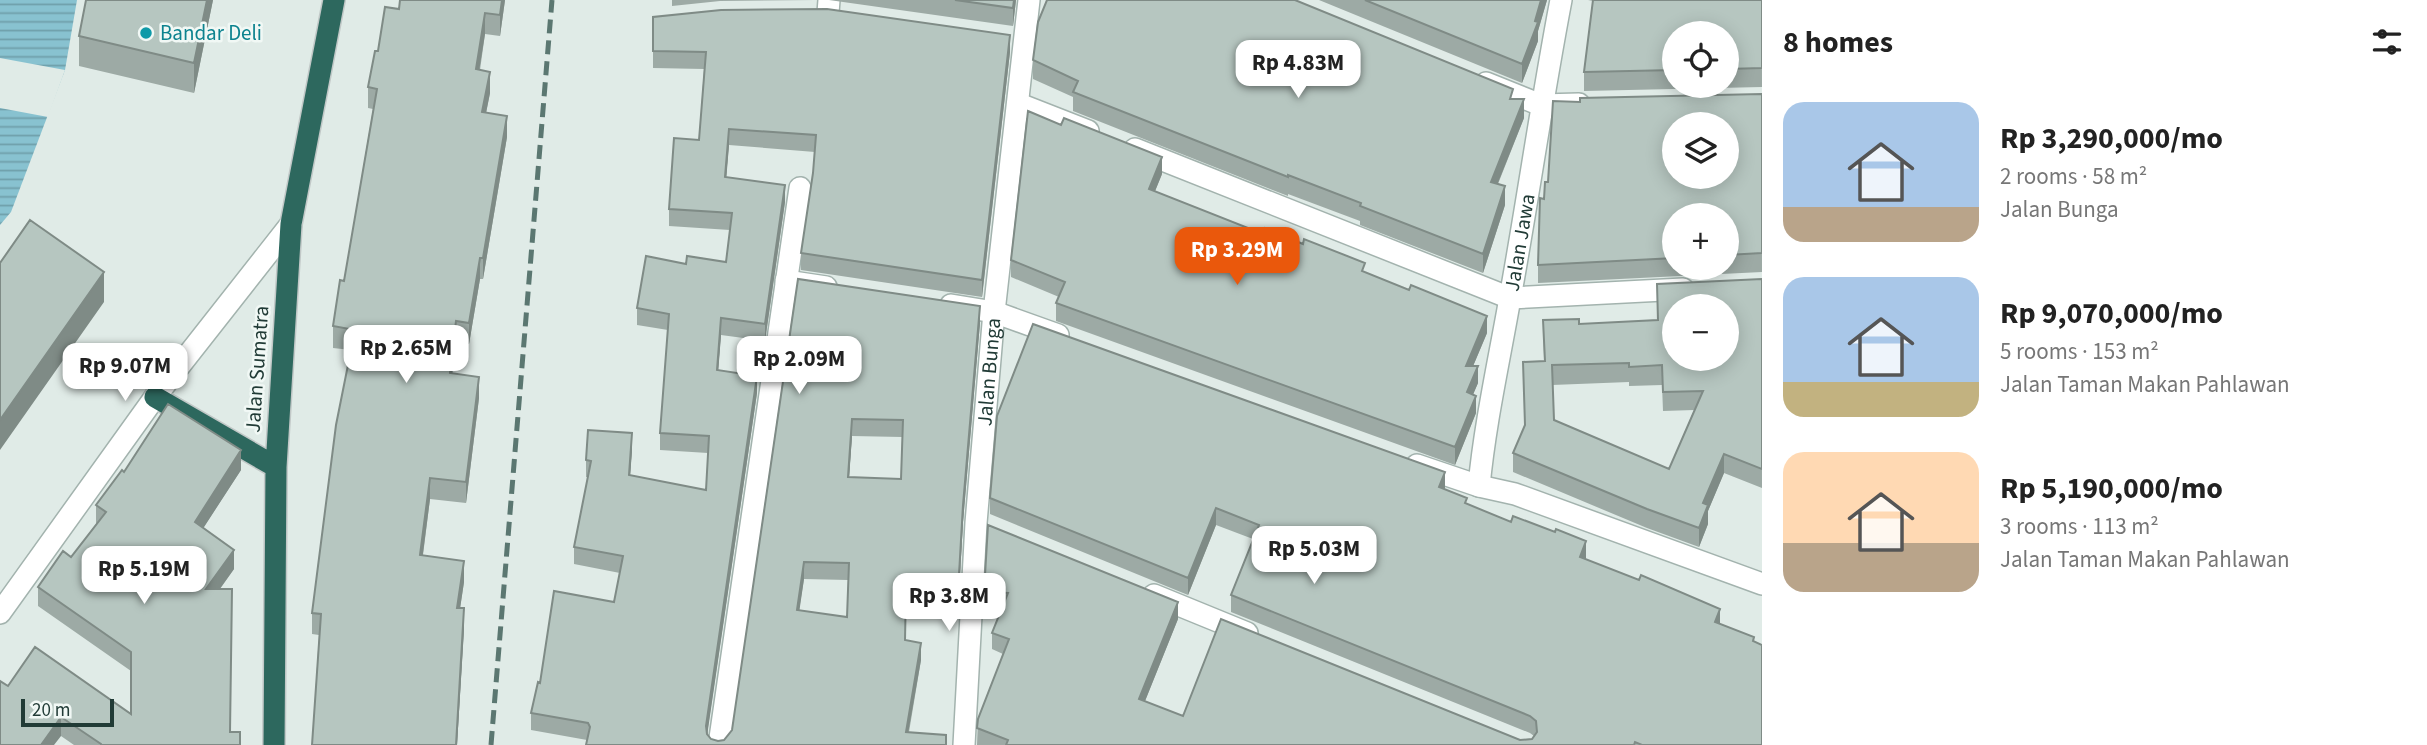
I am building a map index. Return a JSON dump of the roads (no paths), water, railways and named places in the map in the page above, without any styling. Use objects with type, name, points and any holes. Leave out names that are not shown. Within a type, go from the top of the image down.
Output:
[{"type":"highway","name":"Jalan Sumatra","points":[[274,745],[276,467],[290,223],[334,0]]},
{"type":"highway","points":[[155,397],[276,467]]},
{"type":"street","name":"Jalan Bunga","points":[[964,745],[976,523],[994,312],[1029,0]]},
{"type":"street","name":"Jalan Jawa","points":[[1479,486],[1484,432],[1561,0]]},
{"type":"street","points":[[801,13],[829,6],[854,17]]},
{"type":"street","points":[[999,37],[1025,41]]},
{"type":"street","points":[[1464,74],[1541,105],[1596,104]]},
{"type":"street","points":[[1018,104],[1510,298],[1703,288]]},
{"type":"street","points":[[719,745],[800,188]]},
{"type":"street","points":[[0,613],[155,397],[290,223]]},
{"type":"street","points":[[786,281],[851,290]]},
{"type":"street","points":[[929,302],[994,312],[1073,340]]},
{"type":"street","points":[[1401,459],[1479,486],[1516,494],[1762,584]]},
{"type":"street","points":[[976,523],[1002,534]]},
{"type":"street","points":[[1129,585],[1270,642]]},
{"type":"water","points":[[0,0],[77,0],[65,70],[11,212],[0,225]]},
{"type":"railway","points":[[491,745],[552,0]]},
{"type":"place","name":"Bandar Deli","points":[[146,33]]}]
